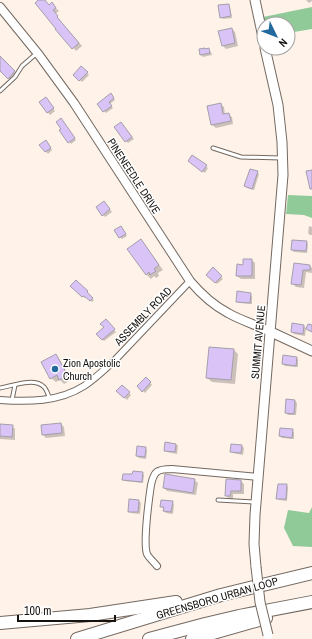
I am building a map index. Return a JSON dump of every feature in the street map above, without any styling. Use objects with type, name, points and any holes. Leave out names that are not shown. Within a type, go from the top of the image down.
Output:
[{"type":"highway","name":"GREENSBORO URBAN LOOP","points":[[78,639],[221,595],[312,573]]},
{"type":"highway","points":[[0,623],[117,611],[221,595]]},
{"type":"highway","name":"GREENSBORO URBAN LOOP","points":[[149,639],[239,616],[312,603]]},
{"type":"highway","points":[[192,639],[312,603]]},
{"type":"main road","points":[[254,0],[258,16]]},
{"type":"main road","name":"SUMMIT AVENUE","points":[[267,56],[278,105],[283,158],[282,202],[254,530],[260,602],[269,637]]},
{"type":"main road","points":[[270,332],[312,351]]},
{"type":"street","name":"PINENEEDLE DRIVE","points":[[0,7],[37,53],[74,103],[190,281],[220,308],[238,318],[270,332]]},
{"type":"street","name":"ASSEMBLY ROAD","points":[[0,400],[50,399],[64,396],[83,387],[102,373],[190,281]]},
{"type":"street","points":[[157,566],[148,554],[146,548],[146,536],[151,485],[153,478],[158,471],[163,469],[172,469],[258,478]]},
{"type":"lane","points":[[0,91],[22,66],[37,53]]},
{"type":"lane","points":[[213,148],[241,157],[283,158]]},
{"type":"lane","points":[[0,388],[22,383],[36,383],[43,386],[50,399]]},
{"type":"lane","points":[[12,400],[15,385]]},
{"type":"lane","points":[[218,500],[256,502]]},
{"type":"green space","points":[[312,7],[312,29],[296,32],[296,16],[268,16]]},
{"type":"green space","points":[[288,195],[312,196],[312,218],[304,215],[286,214]]},
{"type":"green space","points":[[312,507],[312,547],[293,546],[284,528],[288,510],[309,513]]},
{"type":"building","points":[[38,0],[45,0],[49,5],[52,2],[56,8],[53,10],[58,16],[57,17],[79,43],[72,49],[35,3]]},
{"type":"building","points":[[229,4],[231,16],[220,18],[218,5]]},
{"type":"building","points":[[232,28],[235,43],[222,46],[218,31]]},
{"type":"building","points":[[209,48],[210,53],[200,55],[199,49]]},
{"type":"building","points":[[0,56],[15,71],[8,79],[0,71]]},
{"type":"building","points":[[81,66],[88,72],[79,81],[73,75]]},
{"type":"building","points":[[111,93],[114,98],[109,102],[112,106],[103,112],[97,104]]},
{"type":"building","points":[[46,97],[54,108],[47,113],[39,102]]},
{"type":"building","points":[[221,103],[223,114],[229,113],[231,121],[211,125],[207,106]]},
{"type":"building","points":[[61,118],[75,138],[68,143],[59,130],[61,129],[56,122]]},
{"type":"building","points":[[121,122],[132,137],[125,142],[114,127]]},
{"type":"building","points":[[46,140],[51,148],[45,152],[39,145]]},
{"type":"building","points":[[192,155],[207,165],[202,172],[188,161]]},
{"type":"building","points":[[250,169],[258,171],[252,189],[244,186]]},
{"type":"building","points":[[312,170],[312,189],[310,189],[306,171]]},
{"type":"building","points":[[104,201],[110,209],[102,216],[96,207]]},
{"type":"building","points":[[121,226],[126,234],[119,238],[114,230]]},
{"type":"building","points":[[141,239],[159,265],[154,269],[156,271],[150,275],[149,272],[146,275],[127,249]]},
{"type":"building","points":[[292,240],[307,241],[306,251],[291,250]]},
{"type":"building","points":[[243,259],[252,259],[252,276],[236,276],[237,264],[243,265]]},
{"type":"building","points":[[294,263],[310,265],[310,270],[303,270],[301,285],[291,284]]},
{"type":"building","points":[[213,267],[222,276],[215,283],[206,275]]},
{"type":"building","points":[[76,280],[93,298],[90,301],[84,296],[82,297],[70,286]]},
{"type":"building","points":[[237,291],[251,293],[250,303],[236,302]]},
{"type":"building","points":[[106,319],[115,329],[102,340],[96,334],[104,327],[100,324]]},
{"type":"building","points":[[292,323],[304,325],[303,334],[291,332]]},
{"type":"building","points":[[308,324],[312,325],[312,332],[306,329]]},
{"type":"building","points":[[209,347],[234,349],[231,380],[206,378]]},
{"type":"building","name":"Zion Apostolic Church","points":[[56,354],[68,376],[59,380],[57,375],[50,379],[41,362]]},
{"type":"building","points":[[283,355],[297,357],[296,366],[282,364]]},
{"type":"building","points":[[146,377],[151,382],[142,392],[137,386]]},
{"type":"building","points":[[122,385],[130,392],[124,398],[116,391]]},
{"type":"building","points":[[286,399],[295,400],[294,414],[285,413]]},
{"type":"building","points":[[61,423],[62,433],[42,435],[41,425]]},
{"type":"building","points":[[0,424],[13,425],[12,437],[0,436]]},
{"type":"building","points":[[280,428],[293,429],[292,438],[279,436]]},
{"type":"building","points":[[165,442],[176,444],[175,452],[164,451]]},
{"type":"building","points":[[231,444],[242,445],[241,453],[230,452]]},
{"type":"building","points":[[137,446],[146,447],[145,457],[136,456]]},
{"type":"building","points":[[133,471],[143,472],[142,482],[122,480],[123,474],[132,474]]},
{"type":"building","points":[[165,474],[195,479],[193,493],[163,488]]},
{"type":"building","points":[[226,479],[241,480],[241,491],[231,491],[230,496],[225,496]]},
{"type":"building","points":[[278,484],[287,484],[286,499],[276,499]]},
{"type":"building","points":[[129,499],[139,500],[138,512],[128,512]]},
{"type":"building","points":[[161,500],[173,501],[171,512],[163,511],[164,507],[160,507]]},
{"type":"place","name":"Zion Apostolic Church","points":[[55,369]]}]
